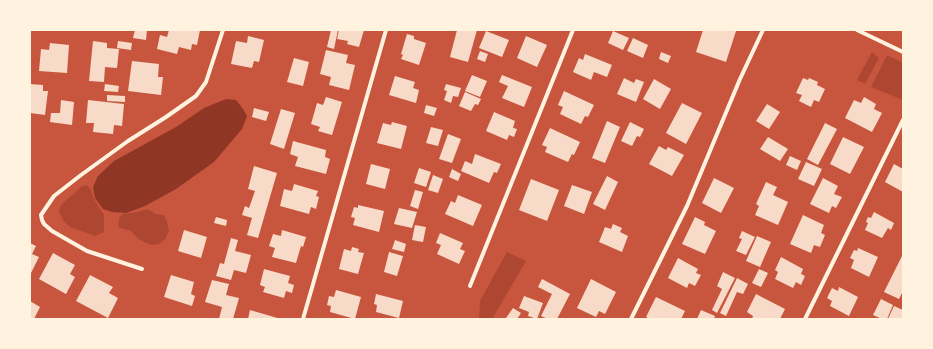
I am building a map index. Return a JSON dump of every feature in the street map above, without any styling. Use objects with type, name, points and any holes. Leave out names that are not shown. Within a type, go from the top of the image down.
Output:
[{"type":"street","points":[[142,269],[87,251],[52,231],[44,224],[41,215],[54,196],[81,175],[128,141],[196,96],[206,82],[223,30]]},
{"type":"street","points":[[303,319],[386,30]]},
{"type":"street","points":[[470,286],[573,30]]},
{"type":"street","points":[[631,319],[687,206],[740,79],[763,30]]},
{"type":"street","points":[[857,30],[903,52]]},
{"type":"street","points":[[805,319],[903,120]]},
{"type":"shaded area","points":[[872,52],[879,58],[865,84],[857,80]]},
{"type":"shaded area","points":[[887,55],[903,63],[903,100],[871,87]]},
{"type":"shaded area","points":[[226,99],[236,100],[247,116],[242,129],[214,162],[176,189],[145,206],[126,213],[112,212],[103,209],[95,198],[93,187],[98,176],[114,161],[176,127],[204,108]]},
{"type":"shaded area","points":[[87,185],[104,215],[104,232],[95,236],[70,227],[63,220],[59,211],[61,205],[82,186]]},
{"type":"shaded area","points":[[148,209],[155,214],[164,215],[167,222],[169,231],[165,239],[159,244],[151,245],[138,239],[131,231],[118,227],[119,219],[122,214]]},
{"type":"shaded area","points":[[507,252],[526,261],[492,319],[479,319],[480,301]]},
{"type":"building","points":[[135,30],[147,30],[146,40],[133,38]]},
{"type":"building","points":[[169,30],[200,30],[197,45],[192,44],[191,50],[179,47],[177,54],[157,49],[160,35],[167,37]]},
{"type":"building","points":[[331,30],[338,30],[334,49],[327,47]]},
{"type":"building","points":[[339,30],[364,30],[359,47],[347,44],[348,41],[337,39]]},
{"type":"building","points":[[457,30],[477,30],[468,62],[450,57]]},
{"type":"building","points":[[703,30],[736,31],[726,62],[696,52]]},
{"type":"building","points":[[486,31],[509,40],[502,57],[479,48]]},
{"type":"building","points":[[613,31],[629,38],[623,50],[608,43]]},
{"type":"building","points":[[407,34],[414,36],[414,39],[426,43],[419,65],[401,59]]},
{"type":"building","points":[[248,36],[264,40],[259,62],[254,61],[252,68],[231,64],[236,41],[247,43]]},
{"type":"building","points":[[526,36],[547,45],[537,67],[517,58]]},
{"type":"building","points":[[633,38],[648,45],[643,58],[627,51]]},
{"type":"building","points":[[93,41],[107,43],[107,48],[119,49],[117,68],[105,67],[104,82],[89,81]]},
{"type":"building","points":[[118,41],[132,43],[131,50],[117,48]]},
{"type":"building","points":[[50,43],[69,45],[67,73],[39,71],[41,49],[49,50]]},
{"type":"building","points":[[326,50],[348,55],[346,63],[355,65],[349,90],[329,85],[331,77],[320,74]]},
{"type":"building","points":[[480,51],[488,54],[485,62],[477,59]]},
{"type":"building","points":[[661,52],[671,56],[668,63],[659,59]]},
{"type":"building","points":[[585,54],[612,65],[607,77],[594,72],[591,80],[573,72],[579,58],[583,60]]},
{"type":"building","points":[[294,58],[309,62],[303,86],[287,82]]},
{"type":"building","points":[[132,61],[159,64],[158,77],[163,77],[161,95],[128,91]]},
{"type":"building","points":[[472,75],[487,81],[480,97],[465,91]]},
{"type":"building","points":[[502,75],[532,87],[524,107],[502,98],[508,86],[499,82]]},
{"type":"building","points":[[395,76],[415,82],[413,88],[419,90],[416,103],[389,95]]},
{"type":"building","points":[[624,78],[634,83],[636,79],[644,82],[636,102],[617,94]]},
{"type":"building","points":[[803,78],[808,80],[809,78],[818,82],[817,85],[825,89],[819,102],[814,100],[811,107],[799,101],[802,95],[796,93]]},
{"type":"building","points":[[654,79],[671,89],[660,109],[643,99]]},
{"type":"building","points":[[30,84],[43,85],[43,91],[48,91],[45,115],[30,113]]},
{"type":"building","points":[[105,84],[119,86],[118,92],[104,91]]},
{"type":"building","points":[[446,84],[461,88],[458,97],[453,96],[451,103],[444,100],[447,91],[444,90]]},
{"type":"building","points":[[564,91],[594,105],[588,117],[585,116],[581,124],[560,114],[563,107],[558,105]]},
{"type":"building","points":[[465,92],[481,99],[478,105],[475,104],[471,111],[459,106]]},
{"type":"building","points":[[107,95],[125,96],[125,102],[107,101]]},
{"type":"building","points":[[326,97],[342,102],[332,135],[318,131],[320,127],[311,124],[317,103],[323,105]]},
{"type":"building","points":[[864,97],[876,104],[874,109],[882,113],[872,132],[845,118],[854,100],[861,103]]},
{"type":"building","points":[[61,100],[74,102],[72,125],[50,122],[51,113],[60,113]]},
{"type":"building","points":[[88,100],[124,104],[122,126],[114,125],[113,134],[93,132],[94,123],[86,123]]},
{"type":"building","points":[[682,103],[702,113],[686,144],[666,133]]},
{"type":"building","points":[[767,104],[780,112],[769,129],[756,121]]},
{"type":"building","points":[[426,105],[437,108],[434,116],[424,113]]},
{"type":"building","points":[[254,108],[269,112],[266,121],[252,117]]},
{"type":"building","points":[[281,109],[295,113],[284,149],[270,144]]},
{"type":"building","points":[[494,112],[515,121],[513,128],[517,129],[514,137],[509,135],[507,140],[486,131]]},
{"type":"building","points":[[607,121],[620,127],[605,163],[592,158]]},
{"type":"building","points":[[392,122],[407,126],[401,149],[377,143],[383,123],[391,125]]},
{"type":"building","points":[[630,122],[644,129],[640,137],[637,136],[632,146],[621,141]]},
{"type":"building","points":[[825,123],[837,129],[818,165],[807,159]]},
{"type":"building","points":[[431,127],[443,130],[438,146],[426,143]]},
{"type":"building","points":[[550,128],[580,142],[574,155],[572,154],[568,162],[545,152],[547,147],[542,145]]},
{"type":"building","points":[[448,134],[461,139],[452,163],[439,159]]},
{"type":"building","points":[[768,137],[788,149],[780,161],[760,149]]},
{"type":"building","points":[[843,137],[864,147],[850,174],[830,164]]},
{"type":"building","points":[[293,141],[326,150],[325,157],[330,159],[326,174],[295,166],[298,157],[290,154]]},
{"type":"building","points":[[659,146],[666,150],[668,147],[684,155],[672,176],[649,164]]},
{"type":"building","points":[[475,154],[501,164],[497,173],[494,172],[489,183],[461,171],[465,161],[472,164]]},
{"type":"building","points":[[790,156],[801,161],[797,170],[786,165]]},
{"type":"building","points":[[806,162],[822,169],[814,186],[798,179]]},
{"type":"building","points":[[371,164],[390,169],[385,189],[366,184]]},
{"type":"building","points":[[894,164],[903,169],[903,192],[885,182]]},
{"type":"building","points":[[254,166],[277,173],[258,238],[247,235],[252,218],[242,215],[245,206],[249,208],[255,191],[248,189]]},
{"type":"building","points":[[419,168],[431,172],[426,187],[414,183]]},
{"type":"building","points":[[452,169],[461,174],[458,181],[449,177]]},
{"type":"building","points":[[433,175],[443,179],[438,193],[428,190]]},
{"type":"building","points":[[607,176],[618,182],[605,210],[593,204]]},
{"type":"building","points":[[714,178],[734,188],[721,213],[702,203]]},
{"type":"building","points":[[823,178],[838,186],[834,194],[842,197],[836,208],[832,206],[829,213],[810,204]]},
{"type":"building","points":[[531,179],[559,190],[547,221],[519,210]]},
{"type":"building","points":[[766,182],[777,187],[773,195],[788,202],[778,225],[755,215],[759,206],[756,204]]},
{"type":"building","points":[[294,184],[318,191],[316,196],[319,197],[316,209],[311,207],[309,214],[280,206],[284,189],[292,191]]},
{"type":"building","points":[[572,185],[592,192],[584,214],[564,206]]},
{"type":"building","points":[[415,190],[423,192],[418,209],[410,206]]},
{"type":"building","points":[[458,195],[482,205],[473,226],[445,214],[451,201],[455,203]]},
{"type":"building","points":[[358,205],[384,211],[379,232],[353,225],[355,218],[351,217],[354,207],[358,208]]},
{"type":"building","points":[[399,208],[417,212],[412,228],[394,224]]},
{"type":"building","points":[[874,212],[894,223],[891,230],[888,228],[882,238],[865,230],[868,223],[866,222],[868,217],[871,218]]},
{"type":"building","points":[[803,215],[824,225],[821,233],[825,235],[820,247],[814,245],[811,253],[790,244]]},
{"type":"building","points":[[216,217],[227,220],[226,226],[214,223]]},
{"type":"building","points":[[695,217],[705,222],[704,225],[716,231],[705,254],[682,244]]},
{"type":"building","points":[[613,224],[622,228],[620,232],[628,236],[622,252],[599,242],[605,227],[611,229]]},
{"type":"building","points":[[415,225],[426,227],[423,242],[412,240]]},
{"type":"building","points":[[184,230],[207,237],[201,258],[178,251]]},
{"type":"building","points":[[282,230],[306,237],[303,247],[301,246],[296,263],[272,257],[275,248],[269,246],[273,234],[281,236]]},
{"type":"building","points":[[742,231],[755,237],[746,255],[736,251],[742,239],[739,238]]},
{"type":"building","points":[[440,233],[463,243],[460,249],[465,251],[459,264],[437,254],[441,245],[436,243]]},
{"type":"building","points":[[757,236],[771,242],[760,267],[746,261]]},
{"type":"building","points":[[231,238],[238,240],[235,251],[251,255],[246,273],[234,270],[231,280],[216,276],[220,263],[224,264]]},
{"type":"building","points":[[395,240],[406,244],[404,252],[392,249]]},
{"type":"building","points":[[30,243],[36,246],[32,254],[39,257],[30,275]]},
{"type":"building","points":[[352,247],[359,249],[358,252],[364,253],[358,274],[339,269],[344,249],[351,251]]},
{"type":"building","points":[[858,248],[878,257],[869,277],[851,268],[854,260],[850,258],[854,250],[857,251]]},
{"type":"building","points":[[389,252],[403,256],[397,276],[384,272]]},
{"type":"building","points":[[53,253],[75,265],[70,274],[75,277],[66,294],[39,279]]},
{"type":"building","points":[[903,254],[903,291],[899,299],[884,292]]},
{"type":"building","points":[[781,257],[803,269],[801,274],[805,276],[801,285],[796,282],[793,288],[775,279],[778,272],[775,270]]},
{"type":"building","points":[[678,258],[698,269],[696,273],[701,275],[695,286],[689,283],[687,288],[668,278]]},
{"type":"building","points":[[264,269],[290,276],[288,283],[294,285],[292,293],[286,291],[284,298],[263,292],[265,287],[260,285]]},
{"type":"building","points":[[759,269],[768,273],[761,287],[752,283]]},
{"type":"building","points":[[723,272],[735,278],[717,313],[712,310],[722,289],[717,286]]},
{"type":"building","points":[[90,275],[113,287],[109,293],[118,298],[108,318],[76,301]]},
{"type":"building","points":[[171,275],[194,282],[191,294],[195,296],[192,306],[164,297]]},
{"type":"building","points":[[737,278],[748,284],[743,294],[737,292],[726,316],[720,313]]},
{"type":"building","points":[[542,279],[570,294],[557,319],[548,319],[541,316],[552,294],[538,287]]},
{"type":"building","points":[[591,279],[616,292],[605,314],[599,311],[596,317],[577,308]]},
{"type":"building","points":[[212,280],[229,284],[226,295],[239,298],[233,319],[219,319],[222,307],[205,302]]},
{"type":"building","points":[[839,287],[858,297],[849,316],[830,306],[832,301],[827,298],[832,288],[838,291]]},
{"type":"building","points":[[336,290],[361,297],[355,319],[330,312],[331,306],[327,305],[329,296],[334,297]]},
{"type":"building","points":[[376,294],[403,301],[399,318],[376,312],[377,305],[374,304]]},
{"type":"building","points":[[756,294],[785,309],[780,319],[752,319],[753,316],[747,312]]},
{"type":"building","points":[[524,296],[543,303],[537,319],[528,316],[529,312],[519,308]]},
{"type":"building","points":[[656,297],[685,311],[681,319],[650,319],[646,317]]},
{"type":"building","points":[[881,299],[893,305],[887,319],[882,319],[873,315]]},
{"type":"building","points":[[30,301],[40,307],[34,319],[30,319]]},
{"type":"building","points":[[894,306],[903,310],[903,319],[888,319]]},
{"type":"building","points":[[513,308],[521,313],[517,319],[506,319],[506,318]]},
{"type":"building","points":[[250,310],[281,319],[248,319]]},
{"type":"building","points":[[701,310],[715,316],[714,319],[697,319]]}]
